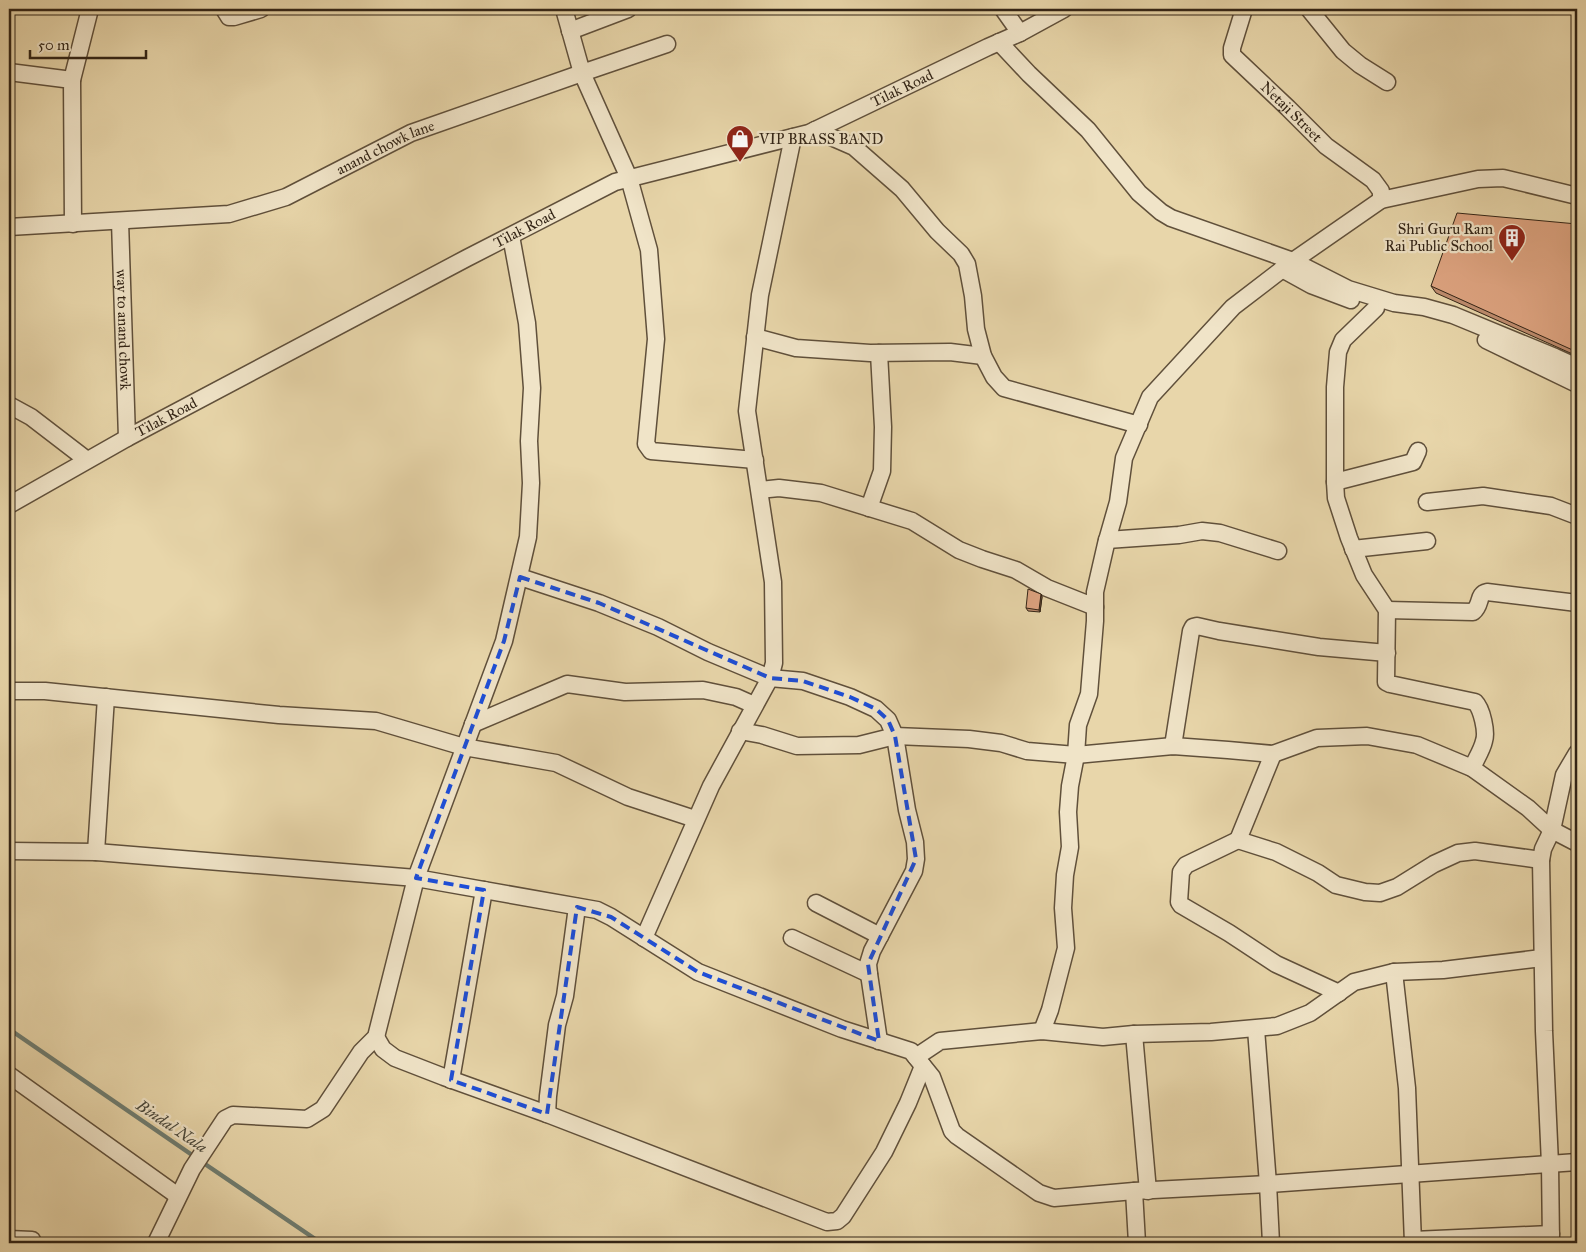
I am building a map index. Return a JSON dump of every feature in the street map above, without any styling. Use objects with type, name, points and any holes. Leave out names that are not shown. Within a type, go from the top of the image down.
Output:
[{"type":"street","points":[[73,224],[72,80],[90,9]]},
{"type":"street","points":[[224,9],[229,17],[260,9]]},
{"type":"street","points":[[564,9],[582,73],[629,178],[649,250],[656,339],[646,444],[651,451],[755,460]]},
{"type":"street","points":[[570,31],[628,9]]},
{"type":"street","points":[[1002,9],[1020,33]]},
{"type":"street","name":"Tilak Road","points":[[9,505],[127,438],[615,182],[815,130],[1020,33],[1064,9]]},
{"type":"street","name":"Netaji Street","points":[[1244,9],[1232,48],[1232,55],[1326,146],[1373,180],[1381,191],[1381,200]]},
{"type":"street","points":[[1309,9],[1343,51],[1360,65],[1387,82]]},
{"type":"street","name":"anand chowk lane","points":[[9,227],[229,214],[286,197],[411,133],[667,44]]},
{"type":"street","points":[[994,44],[1088,130],[1139,193],[1171,218],[1348,289],[1394,303],[1424,307],[1453,315],[1577,368]]},
{"type":"street","points":[[9,72],[72,80]]},
{"type":"street","points":[[815,130],[854,146],[902,189],[937,231],[961,254],[967,264],[973,296],[976,330],[983,356],[994,377],[1004,388],[1139,425]]},
{"type":"street","points":[[644,938],[711,786],[770,678],[774,663],[773,582],[747,411],[760,296],[793,137]]},
{"type":"street","points":[[1042,1031],[1050,1010],[1066,948],[1063,915],[1064,875],[1070,847],[1068,812],[1070,786],[1076,755],[1078,725],[1089,694],[1095,592],[1118,502],[1124,458],[1150,397],[1233,308],[1288,265],[1381,200],[1478,179],[1502,178],[1577,196]]},
{"type":"street","name":"way to anand chowk","points":[[120,221],[127,438]]},
{"type":"street","points":[[156,1243],[192,1169],[225,1119],[233,1115],[307,1119],[323,1109],[360,1052],[376,1037],[416,878],[504,641],[528,537],[529,441],[532,388],[528,323],[511,236]]},
{"type":"street","points":[[1288,265],[1328,292],[1376,308],[1412,314],[1463,329],[1577,384]]},
{"type":"street","points":[[1376,308],[1343,340],[1338,352],[1335,387],[1336,498],[1364,575],[1387,610],[1386,682],[1475,702],[1481,710],[1485,737],[1472,768]]},
{"type":"street","points":[[756,337],[796,348],[879,353],[950,352],[983,356]]},
{"type":"street","points":[[869,508],[882,471],[883,427],[879,353]]},
{"type":"street","points":[[9,405],[31,417],[87,460]]},
{"type":"street","points":[[1335,482],[1413,462],[1418,451]]},
{"type":"street","points":[[760,490],[778,488],[822,493],[912,521],[959,550],[1016,570],[1047,588],[1095,607]]},
{"type":"street","points":[[1427,502],[1483,496],[1551,506],[1577,516]]},
{"type":"street","points":[[1107,540],[1202,532],[1220,533],[1278,551]]},
{"type":"street","points":[[1353,549],[1427,541]]},
{"type":"street","points":[[520,578],[599,603],[658,627],[708,652],[770,678],[803,681],[850,697],[876,709],[888,720],[895,736],[907,810],[915,842],[916,859],[914,871],[872,951],[868,964],[879,1041]]},
{"type":"street","points":[[1387,610],[1473,612],[1479,606],[1483,593],[1487,592],[1577,603]]},
{"type":"street","points":[[1173,746],[1193,627],[1197,626],[1318,647],[1386,653]]},
{"type":"street","points":[[473,724],[567,684],[625,692],[703,690],[736,697],[754,705]]},
{"type":"street","points":[[9,692],[45,691],[279,715],[376,721],[464,747],[556,763],[628,797],[696,819]]},
{"type":"street","points":[[96,852],[106,697]]},
{"type":"street","points":[[740,731],[762,735],[797,746],[859,745],[895,736],[969,739],[1002,743],[1027,751],[1076,755],[1173,746],[1273,754],[1317,738],[1367,736],[1417,745],[1472,768],[1528,808],[1552,830],[1577,842]]},
{"type":"street","points":[[1394,972],[1406,1088],[1413,1242],[1551,1239],[1542,958],[1541,860],[1543,849],[1552,830],[1564,775],[1577,753]]},
{"type":"street","points":[[1273,754],[1238,840],[1183,868],[1181,872],[1179,902],[1276,964],[1339,992]]},
{"type":"street","points":[[1238,840],[1276,852],[1318,873],[1336,885],[1365,892],[1380,893],[1397,887],[1434,864],[1458,853],[1475,851],[1541,860]]},
{"type":"street","points":[[9,851],[96,852],[416,878],[597,910],[698,972],[842,1029],[911,1051],[932,1077],[952,1131],[956,1136],[1039,1193],[1054,1198],[1577,1162]]},
{"type":"street","points":[[451,1080],[484,890]]},
{"type":"street","points":[[816,903],[880,936]]},
{"type":"street","points":[[547,1114],[557,1025],[565,996],[577,907]]},
{"type":"street","points":[[792,938],[869,974]]},
{"type":"street","points":[[376,1037],[382,1049],[395,1058],[547,1114],[827,1222],[837,1221],[844,1216],[884,1152],[908,1104],[919,1061],[940,1041],[1042,1031],[1103,1037],[1256,1029],[1277,1026],[1310,1013],[1354,982],[1394,972],[1443,970],[1542,958]]},
{"type":"street","points":[[1256,1029],[1271,1243]]},
{"type":"street","points":[[1134,1034],[1141,1191],[1137,1243]]},
{"type":"street","points":[[9,1075],[178,1196]]},
{"type":"street","points":[[9,1239],[32,1240]]},
{"type":"highlighted area","points":[[520,577],[599,603],[770,678],[803,681],[850,697],[876,709],[888,720],[895,736],[916,859],[868,964],[879,1041],[698,972],[611,917],[577,907],[547,1114],[451,1080],[484,890],[416,878],[504,641]]},
{"type":"building","name":"Shri Guru Ram Rai Public School","points":[[1457,213],[1577,224],[1577,352],[1431,286]]},
{"type":"building","points":[[1028,589],[1041,594],[1039,610],[1026,608]]},
{"type":"waterway","name":"Bindal Nala","points":[[9,1029],[195,1157]]},
{"type":"waterway","name":"Bindal Nala","points":[[202,1162],[321,1243]]},
{"type":"place","name":"VIP BRASS BAND","points":[[740,163]]},
{"type":"place","name":"Shri Guru Ram Rai Public School","points":[[1512,262]]}]
